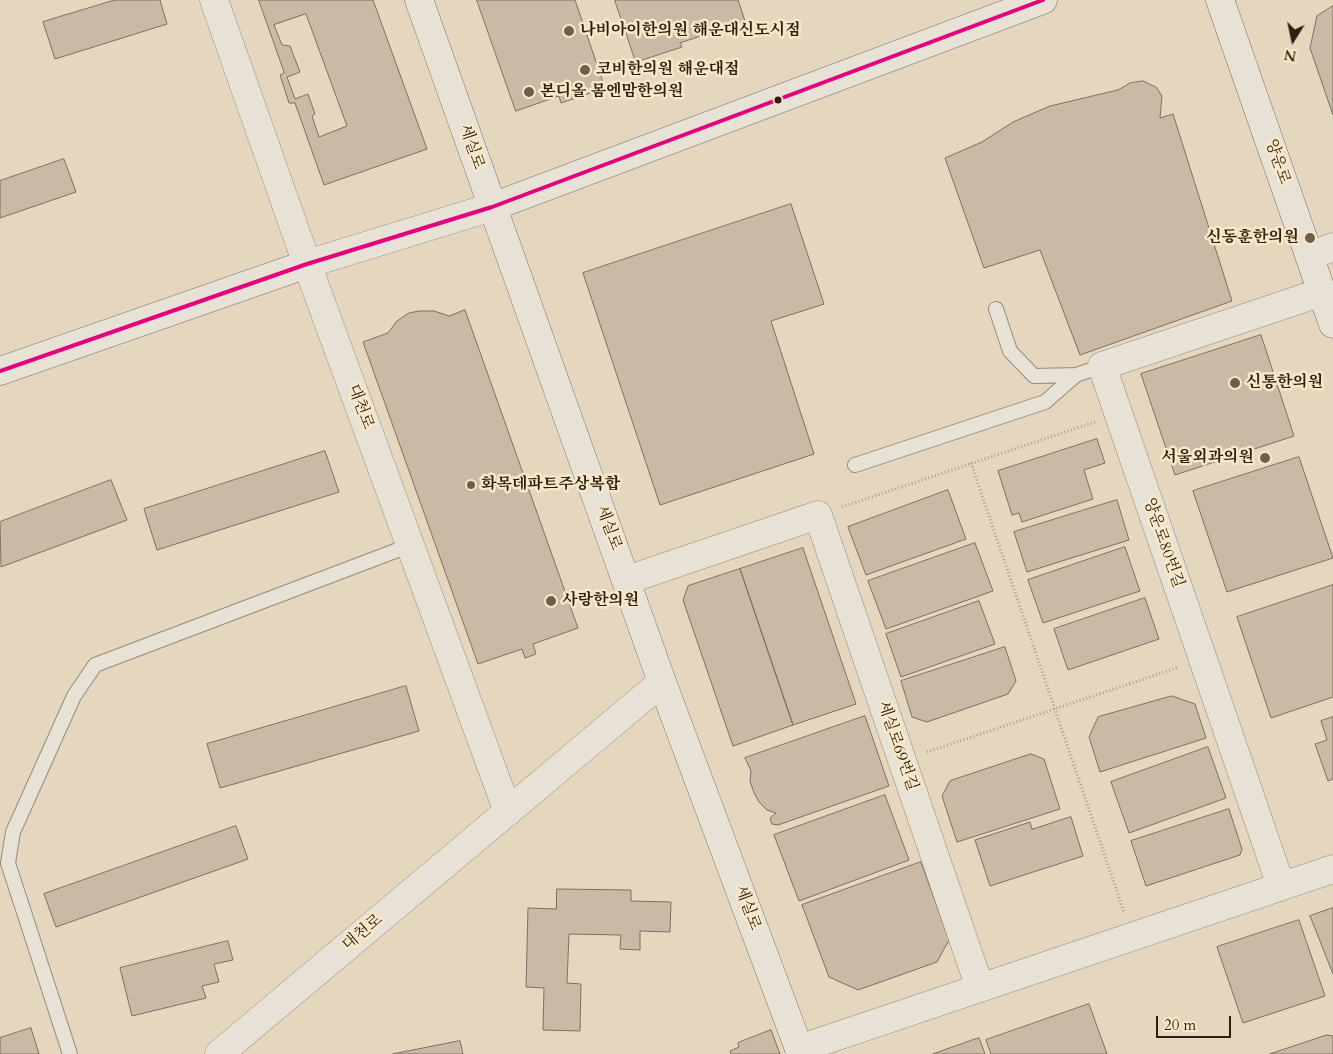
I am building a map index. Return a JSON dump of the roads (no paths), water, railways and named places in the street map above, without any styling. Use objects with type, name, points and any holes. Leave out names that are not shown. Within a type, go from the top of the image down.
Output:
[{"type":"street","name":"대천로","points":[[214,0],[307,264],[508,812]]},
{"type":"street","name":"세실로","points":[[419,0],[662,682],[800,1052]]},
{"type":"street","points":[[0,371],[307,264],[492,207],[1043,0]]},
{"type":"street","name":"양운로","points":[[1220,0],[1322,252],[1322,292],[1333,324]]},
{"type":"street","points":[[1102,366],[1322,292]]},
{"type":"street","name":"양운로80번길","points":[[1102,366],[1281,886]]},
{"type":"street","name":"세실로69번길","points":[[627,580],[818,515],[980,988]]},
{"type":"street","name":"대천로","points":[[219,1054],[662,682]]},
{"type":"street","points":[[800,1052],[980,988],[1333,869]]},
{"type":"lane","points":[[996,309],[1010,351],[1034,376],[1076,375],[1102,366]]},
{"type":"lane","points":[[855,465],[1045,402],[1076,375]]},
{"type":"lane","points":[[70,1054],[8,863],[14,832],[74,696],[95,666],[411,545]]},
{"type":"place","name":"나비아이한의원 해운대신도시점","points":[[569,31]]},
{"type":"place","name":"코비한의원 해운대점","points":[[585,70]]},
{"type":"place","name":"본디올 몸엔맘한의원","points":[[529,92]]},
{"type":"place","name":"신동훈한의원","points":[[1310,238]]},
{"type":"place","name":"신통한의원","points":[[1235,383]]},
{"type":"place","name":"서울외과의원","points":[[1265,458]]},
{"type":"place","name":"화목데파트주상복합","points":[[471,485]]},
{"type":"place","name":"사랑한의원","points":[[551,601]]}]
